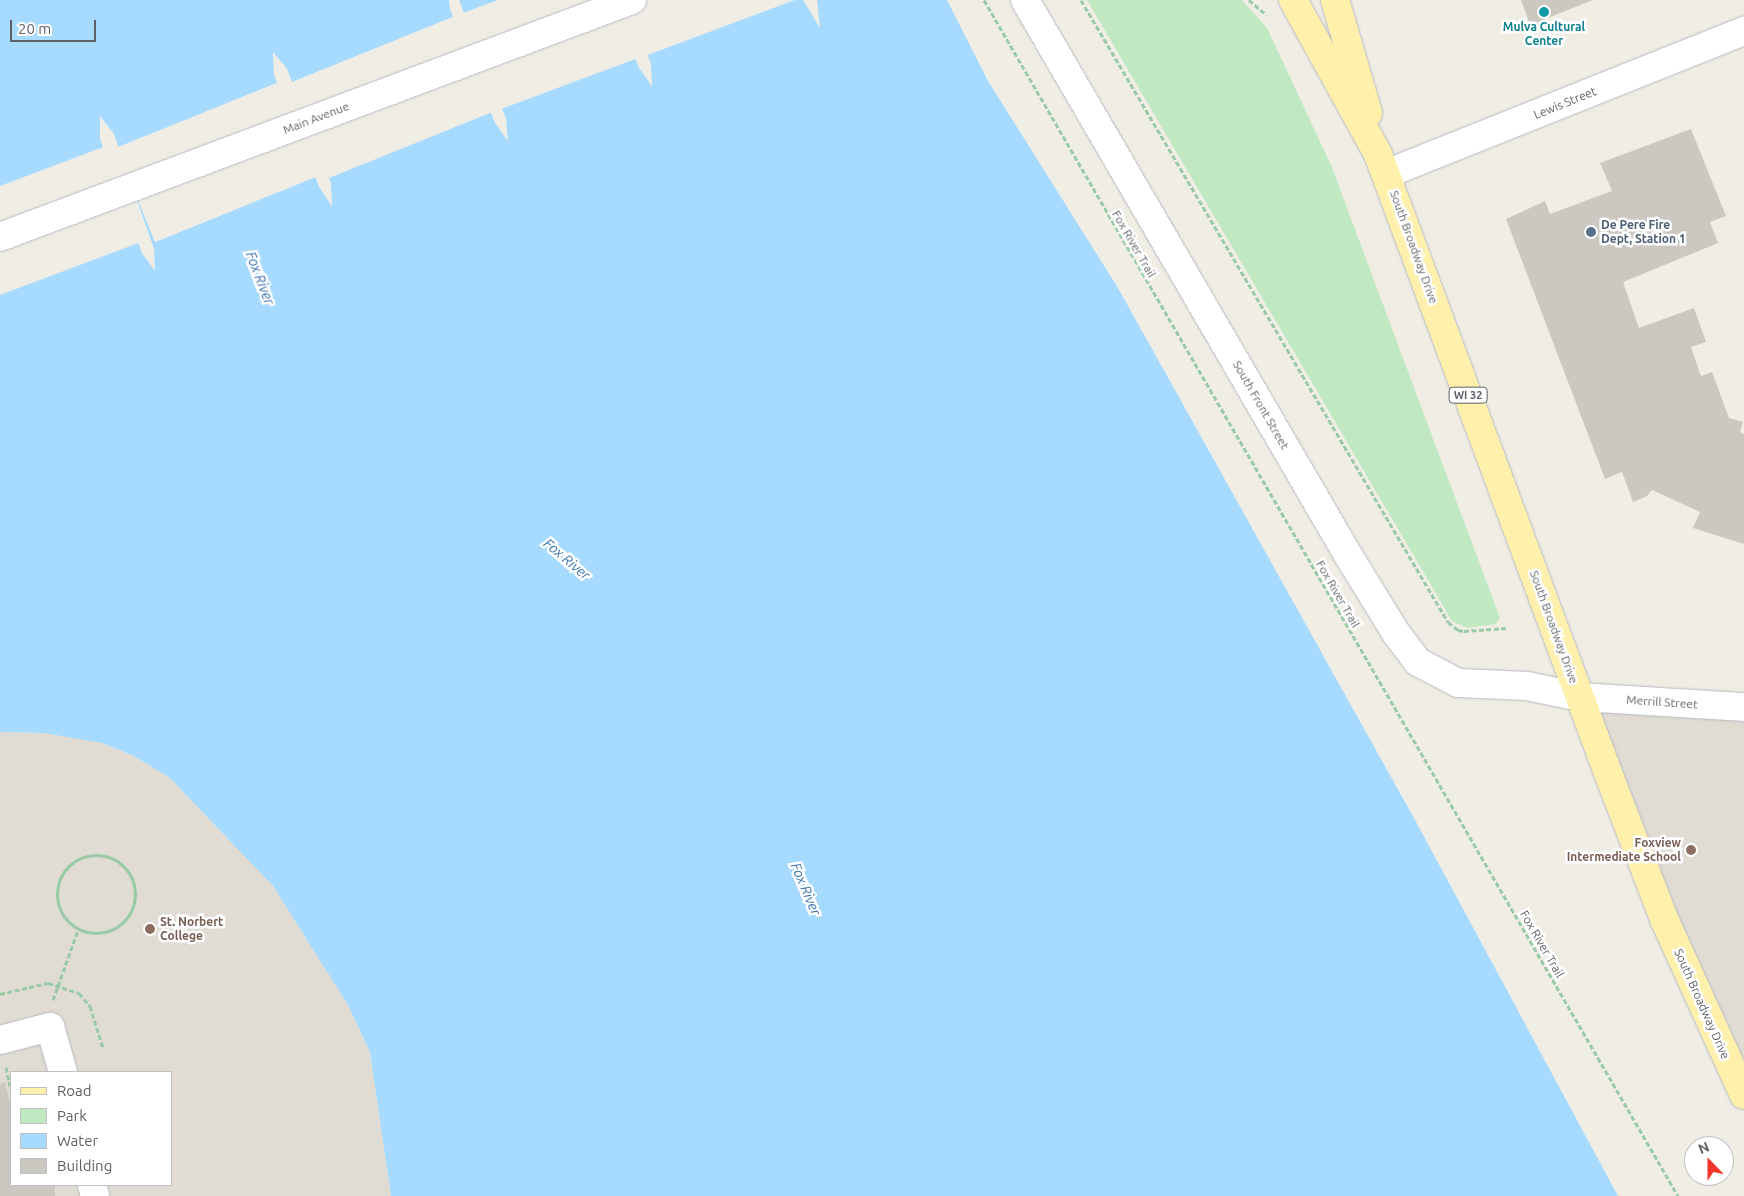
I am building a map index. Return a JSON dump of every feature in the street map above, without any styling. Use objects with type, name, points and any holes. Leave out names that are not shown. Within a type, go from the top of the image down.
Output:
[{"type":"main road","name":"WI 32","points":[[1293,0],[1382,164]]},
{"type":"main road","name":"WI 32","points":[[1335,0],[1382,164]]},
{"type":"main road","name":"South Broadway Drive","points":[[1382,164],[1665,921],[1744,1095]]},
{"type":"street","name":"Main Avenue","points":[[0,237],[632,0]]},
{"type":"street","name":"South Front Street","points":[[1025,0],[1348,555],[1396,633],[1418,662],[1458,683],[1527,686],[1580,696]]},
{"type":"street","name":"Lewis Street","points":[[1382,164],[1744,31]]},
{"type":"street","name":"Merrill Street","points":[[1580,696],[1744,707]]},
{"type":"street","points":[[0,1040],[50,1028],[62,1071]]},
{"type":"path","name":"Fox River Trail","points":[[984,0],[1678,1196]]},
{"type":"path","points":[[1081,0],[1448,622],[1458,630],[1464,631],[1507,628]]},
{"type":"path","points":[[1249,0],[1268,16]]},
{"type":"path","points":[[84,856],[110,858],[129,874],[134,885],[132,910],[125,921],[109,931],[90,934],[78,930],[60,911],[57,885],[62,872],[84,856]]},
{"type":"path","points":[[50,1028],[56,985],[78,930]]},
{"type":"shaded area","name":"Foxview Intermediate School","points":[[1580,697],[1744,707],[1744,1095]]},
{"type":"shaded area","name":"St. Norbert College","points":[[0,732],[44,733],[102,743],[134,756],[170,778],[273,886],[348,1005],[370,1052],[391,1196],[0,1196]]},
{"type":"green space","points":[[1087,0],[1242,0],[1267,28],[1331,165],[1500,618],[1496,624],[1467,628],[1452,621]]},
{"type":"water","name":"Fox River","points":[[0,0],[449,0],[450,9],[495,123],[508,141],[506,118],[459,0],[612,0],[639,68],[652,86],[651,64],[627,0],[803,0],[820,28],[817,0],[947,0],[988,81],[1118,288],[1415,820],[1618,1196],[391,1196],[370,1052],[348,1005],[273,886],[170,778],[134,756],[102,743],[44,733],[0,732]],"holes":[[[273,52],[287,69],[331,183],[332,206],[319,187],[274,75]],[[100,116],[114,134],[154,249],[155,271],[142,253],[100,139]]]},
{"type":"pier","points":[[498,0],[615,0],[638,58],[501,109],[463,13]]},
{"type":"pier","points":[[624,0],[795,0],[645,56]]},
{"type":"pier","points":[[455,16],[494,111],[329,178],[290,83]]},
{"type":"pier","points":[[279,82],[317,177],[155,242],[117,148]]},
{"type":"pier","points":[[106,146],[141,242],[0,295],[0,186]]},
{"type":"building","name":"Mulva Cultural Center","points":[[1521,0],[1593,0],[1530,25]]},
{"type":"building","points":[[1691,129],[1726,216],[1710,222],[1718,243],[1623,282],[1639,328],[1694,308],[1706,342],[1691,347],[1701,376],[1712,372],[1729,418],[1743,422],[1740,432],[1744,434],[1744,544],[1693,528],[1700,512],[1652,490],[1647,496],[1633,502],[1622,472],[1605,479],[1506,219],[1545,201],[1550,214],[1612,191],[1600,163]]},
{"type":"building","points":[[5,1082],[10,1104],[10,1186],[55,1186],[55,1196],[0,1196],[0,1084]]},
{"type":"place","name":"Mulva Cultural Center","points":[[1544,12]]},
{"type":"place","name":"De Pere Fire Dept, Station 1","points":[[1591,232]]},
{"type":"place","name":"Foxview Intermediate School","points":[[1691,850]]},
{"type":"place","name":"St. Norbert College","points":[[150,929]]}]
